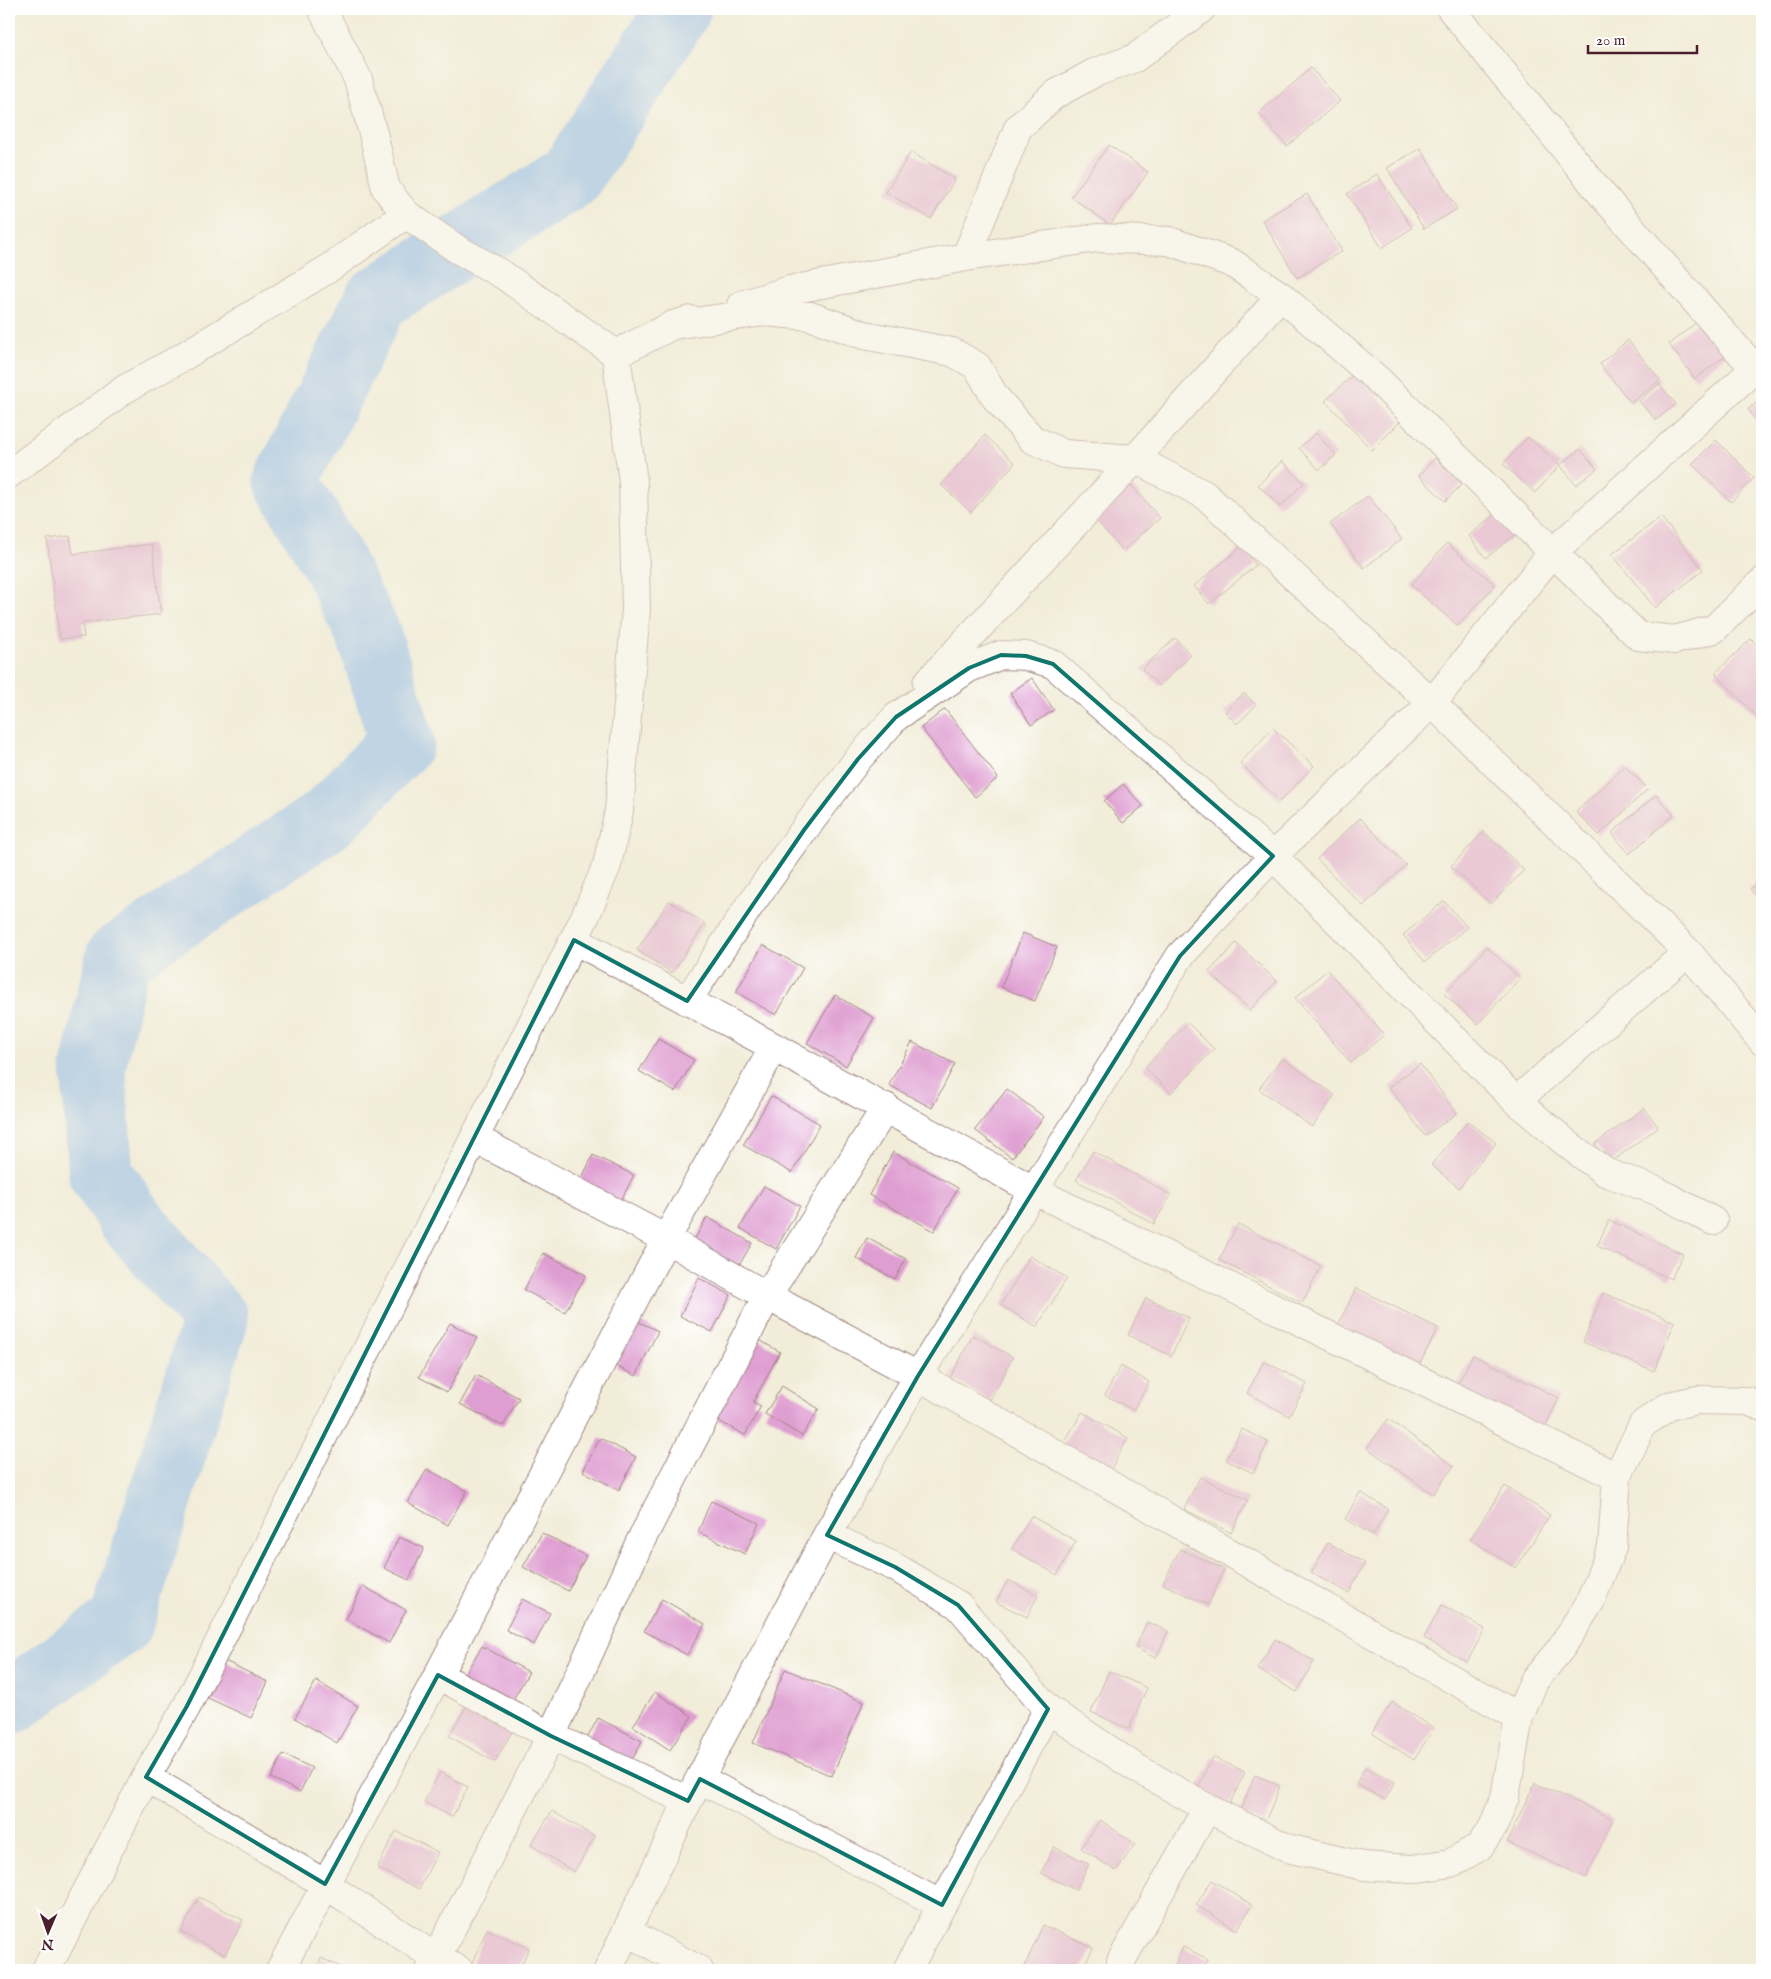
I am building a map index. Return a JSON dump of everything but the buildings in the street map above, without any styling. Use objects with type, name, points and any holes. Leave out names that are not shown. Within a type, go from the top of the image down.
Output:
[{"type":"street","points":[[46,1970],[146,1777],[187,1706],[476,1139],[574,940],[607,865],[618,811],[636,609],[633,482],[616,354],[503,275],[457,249],[406,214],[386,189],[358,79],[322,9]]},
{"type":"street","points":[[966,257],[1018,128],[1054,95],[1094,73],[1135,58],[1201,9]]},
{"type":"street","points":[[608,1970],[694,1790],[827,1535],[918,1376],[1180,956],[1273,856],[1432,703],[1553,552],[1759,366],[1604,197],[1451,9]]},
{"type":"street","points":[[9,474],[125,389],[179,359],[328,268],[406,214]]},
{"type":"street","points":[[616,354],[673,325],[790,290],[966,257],[1097,238],[1170,241],[1232,264],[1281,296],[1376,378],[1638,636],[1675,640],[1714,629],[1762,582]]},
{"type":"street","points":[[686,1002],[750,905],[858,758],[1135,459],[1281,296]]},
{"type":"street","points":[[673,325],[764,312],[810,316],[864,335],[952,352],[977,366],[995,397],[1032,440],[1064,454],[1135,459],[1205,495],[1432,703],[1688,952],[1762,1041]]},
{"type":"street","points":[[896,717],[969,668],[1001,655],[1026,656],[1053,664],[1273,856],[1516,1101],[1570,1146],[1605,1172],[1657,1191],[1713,1221]]},
{"type":"street","points":[[574,940],[686,1002],[774,1046],[886,1107],[1033,1190],[1617,1477]]},
{"type":"street","points":[[1516,1101],[1688,952]]},
{"type":"street","points":[[280,1970],[438,1675],[666,1239],[774,1046]]},
{"type":"street","points":[[146,1777],[325,1884],[442,1966],[551,1736],[638,1544],[767,1296],[886,1107]]},
{"type":"street","points":[[476,1139],[666,1239],[767,1296],[918,1376],[1519,1717]]},
{"type":"street","points":[[827,1535],[895,1567],[958,1606],[1048,1709],[1133,1766],[1207,1808],[1287,1848],[1354,1863],[1412,1869],[1451,1863],[1479,1847],[1493,1828],[1505,1797],[1519,1717],[1534,1681],[1561,1648],[1590,1602],[1612,1547],[1617,1477],[1643,1424],[1669,1406],[1697,1400],[1748,1402],[1762,1408]]},
{"type":"street","points":[[438,1675],[551,1736],[694,1790],[942,1905]]},
{"type":"street","points":[[907,1970],[1048,1709]]},
{"type":"street","points":[[1121,1962],[1207,1808]]},
{"type":"street","points":[[627,1932],[698,1970]]},
{"type":"highlighted area","points":[[1001,655],[1026,656],[1053,664],[1273,856],[1180,956],[918,1376],[827,1535],[895,1567],[958,1605],[1048,1709],[942,1905],[700,1779],[688,1801],[551,1736],[438,1675],[325,1884],[146,1777],[187,1706],[574,940],[687,1001],[804,830],[858,759],[896,717],[969,668]]},
{"type":"waterway","points":[[9,1703],[121,1623],[216,1319],[132,1221],[101,1174],[93,1068],[118,957],[329,818],[402,742],[368,633],[332,560],[286,481],[377,299],[571,176],[679,9]]}]
